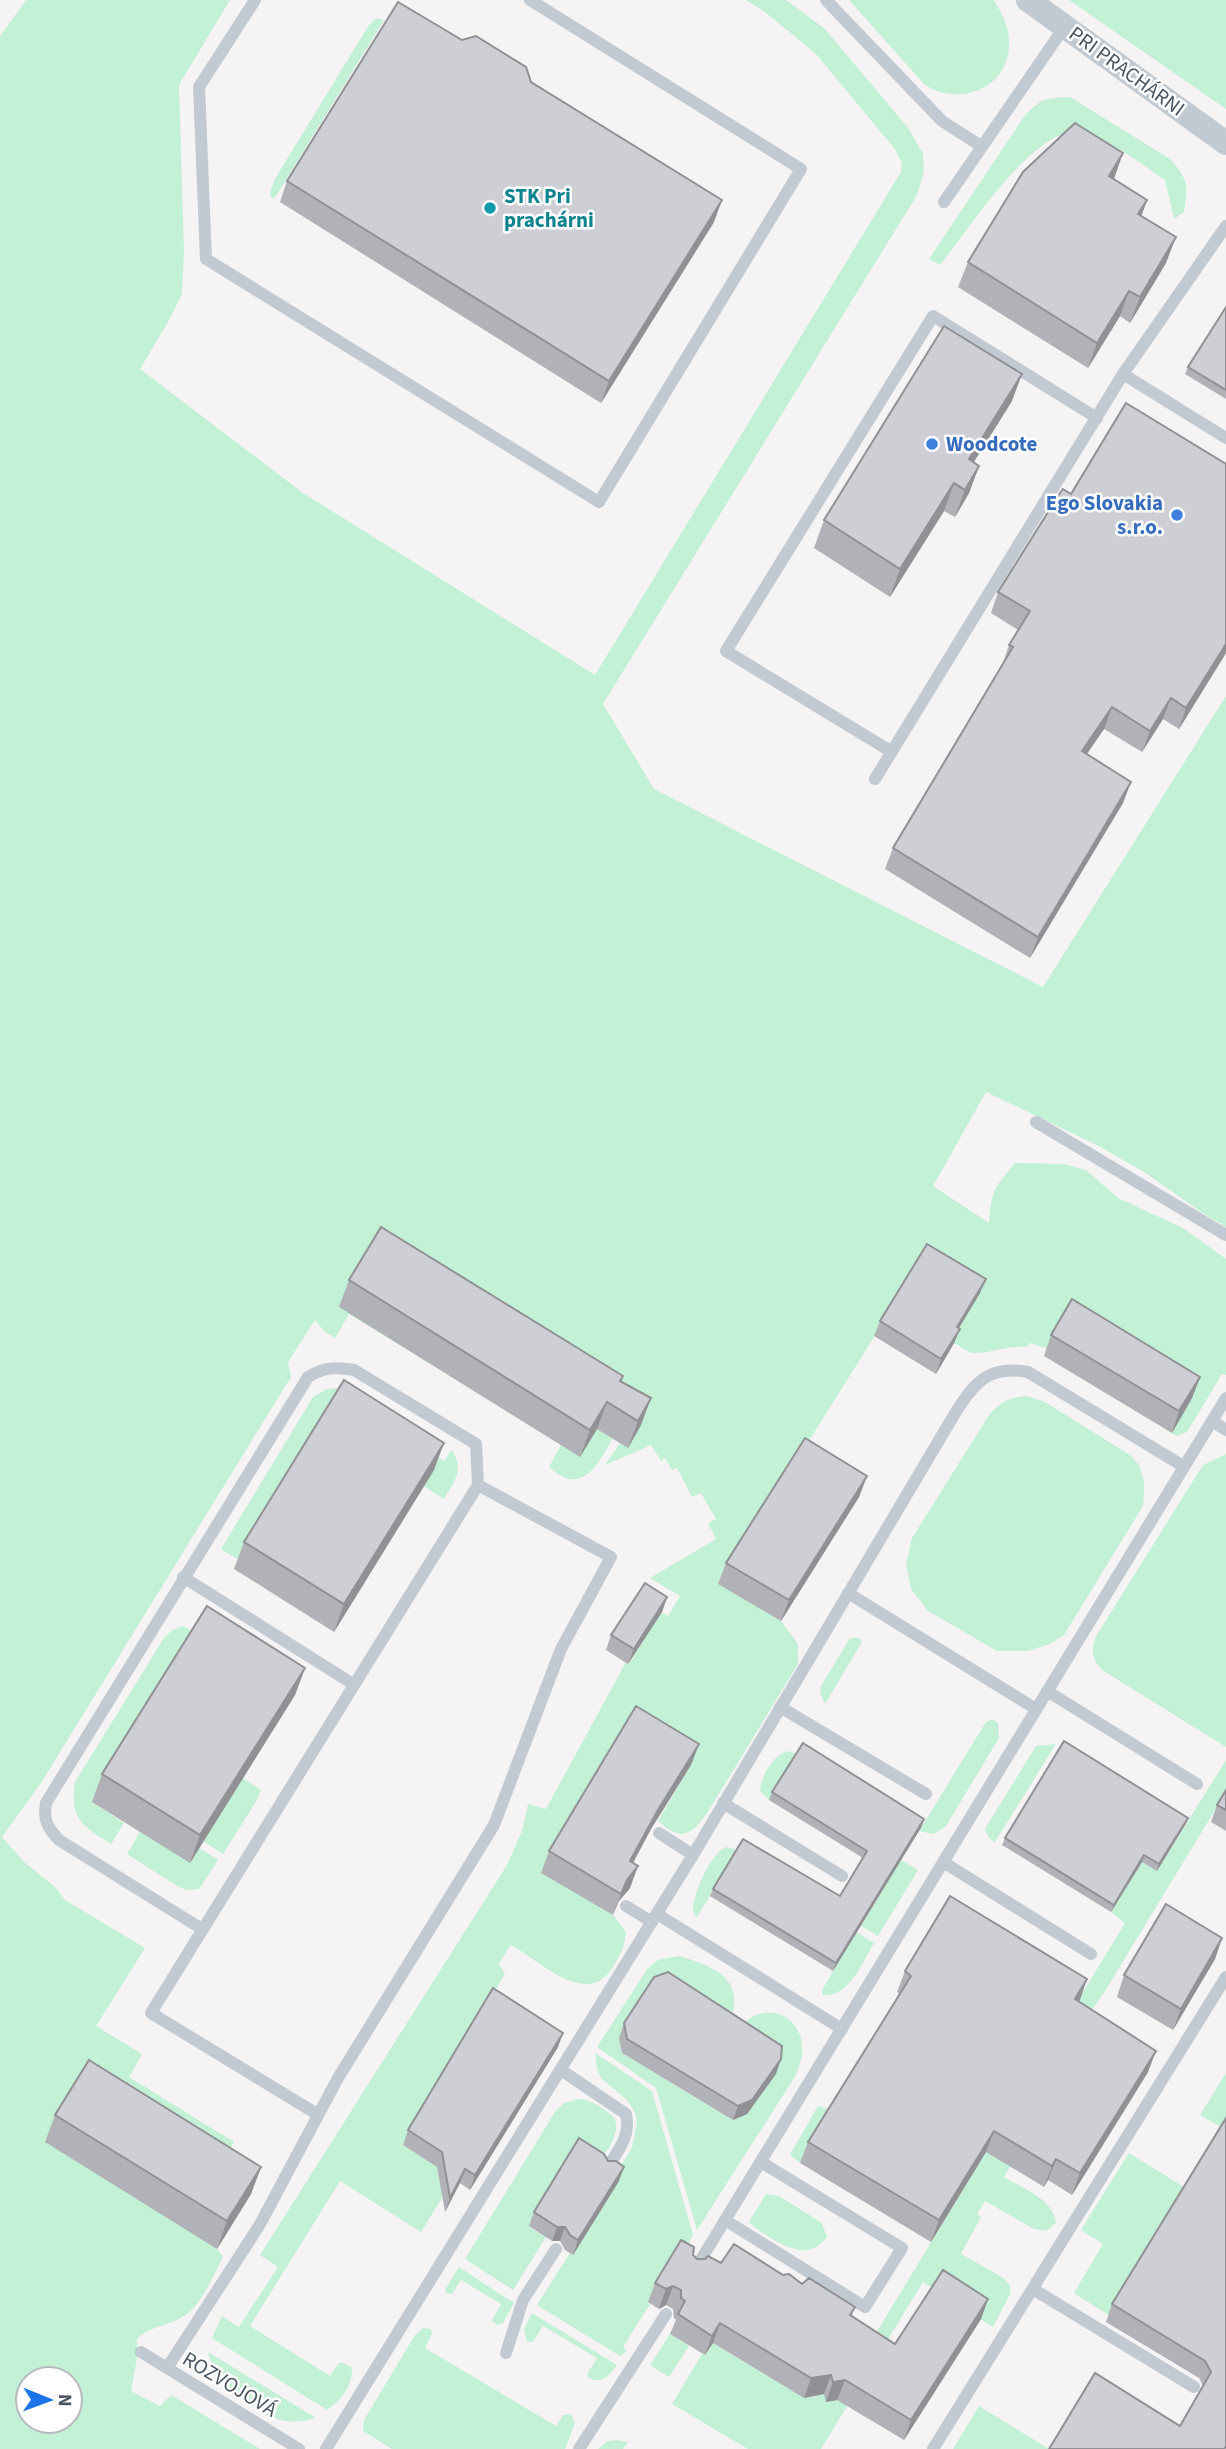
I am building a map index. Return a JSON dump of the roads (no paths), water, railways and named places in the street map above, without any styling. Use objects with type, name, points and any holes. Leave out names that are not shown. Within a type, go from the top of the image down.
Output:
[{"type":"street","name":"PRI PRACHÁRNI","points":[[1028,0],[1226,143]]},
{"type":"lane","points":[[255,0],[199,87],[206,260],[599,502],[801,169],[530,0]]},
{"type":"lane","points":[[826,0],[942,121],[981,146]]},
{"type":"lane","points":[[944,202],[1065,26]]},
{"type":"lane","points":[[876,779],[1124,374],[1226,226]]},
{"type":"lane","points":[[892,752],[726,651],[933,316],[1097,418]]},
{"type":"lane","points":[[1124,374],[1226,438]]},
{"type":"lane","points":[[1035,1122],[1226,1234]]},
{"type":"lane","points":[[202,1929],[59,1840],[48,1829],[44,1818],[46,1803],[308,1377],[322,1368],[354,1370],[476,1444],[478,1485],[150,2013],[317,2114]]},
{"type":"lane","points":[[326,2449],[693,1855],[962,1402],[980,1379],[997,1371],[1028,1372],[1183,1466]]},
{"type":"lane","points":[[694,2271],[1226,1398]]},
{"type":"lane","points":[[1212,1421],[1226,1430]]},
{"type":"lane","points":[[167,2368],[259,2226],[317,2114],[494,1825],[561,1649],[611,1557],[478,1485]]},
{"type":"lane","points":[[183,1577],[353,1684]]},
{"type":"lane","points":[[848,1593],[1036,1709]]},
{"type":"lane","points":[[1047,1691],[1197,1784]]},
{"type":"lane","points":[[780,1707],[926,1794]]},
{"type":"lane","points":[[723,1804],[842,1876]]},
{"type":"lane","points":[[659,1833],[693,1855]]},
{"type":"lane","points":[[943,1862],[1091,1954]]},
{"type":"lane","points":[[626,1906],[654,1918],[842,2029]]},
{"type":"lane","points":[[933,2449],[1226,1977]]},
{"type":"lane","points":[[561,2070],[626,2114],[627,2133],[607,2168]]},
{"type":"lane","points":[[725,2220],[865,2306],[902,2248],[761,2162]]},
{"type":"lane","points":[[506,2353],[523,2300],[555,2249]]},
{"type":"lane","points":[[1033,2289],[1194,2387]]},
{"type":"lane","points":[[579,2449],[666,2314]]},
{"type":"lane","name":"ROZVOJOVÁ","points":[[141,2352],[299,2449]]},
{"type":"place","name":"STK Pri prachárni","points":[[490,208]]},
{"type":"place","name":"Woodcote","points":[[932,444]]},
{"type":"place","name":"Ego Slovakia s.r.o.","points":[[1177,515]]}]
